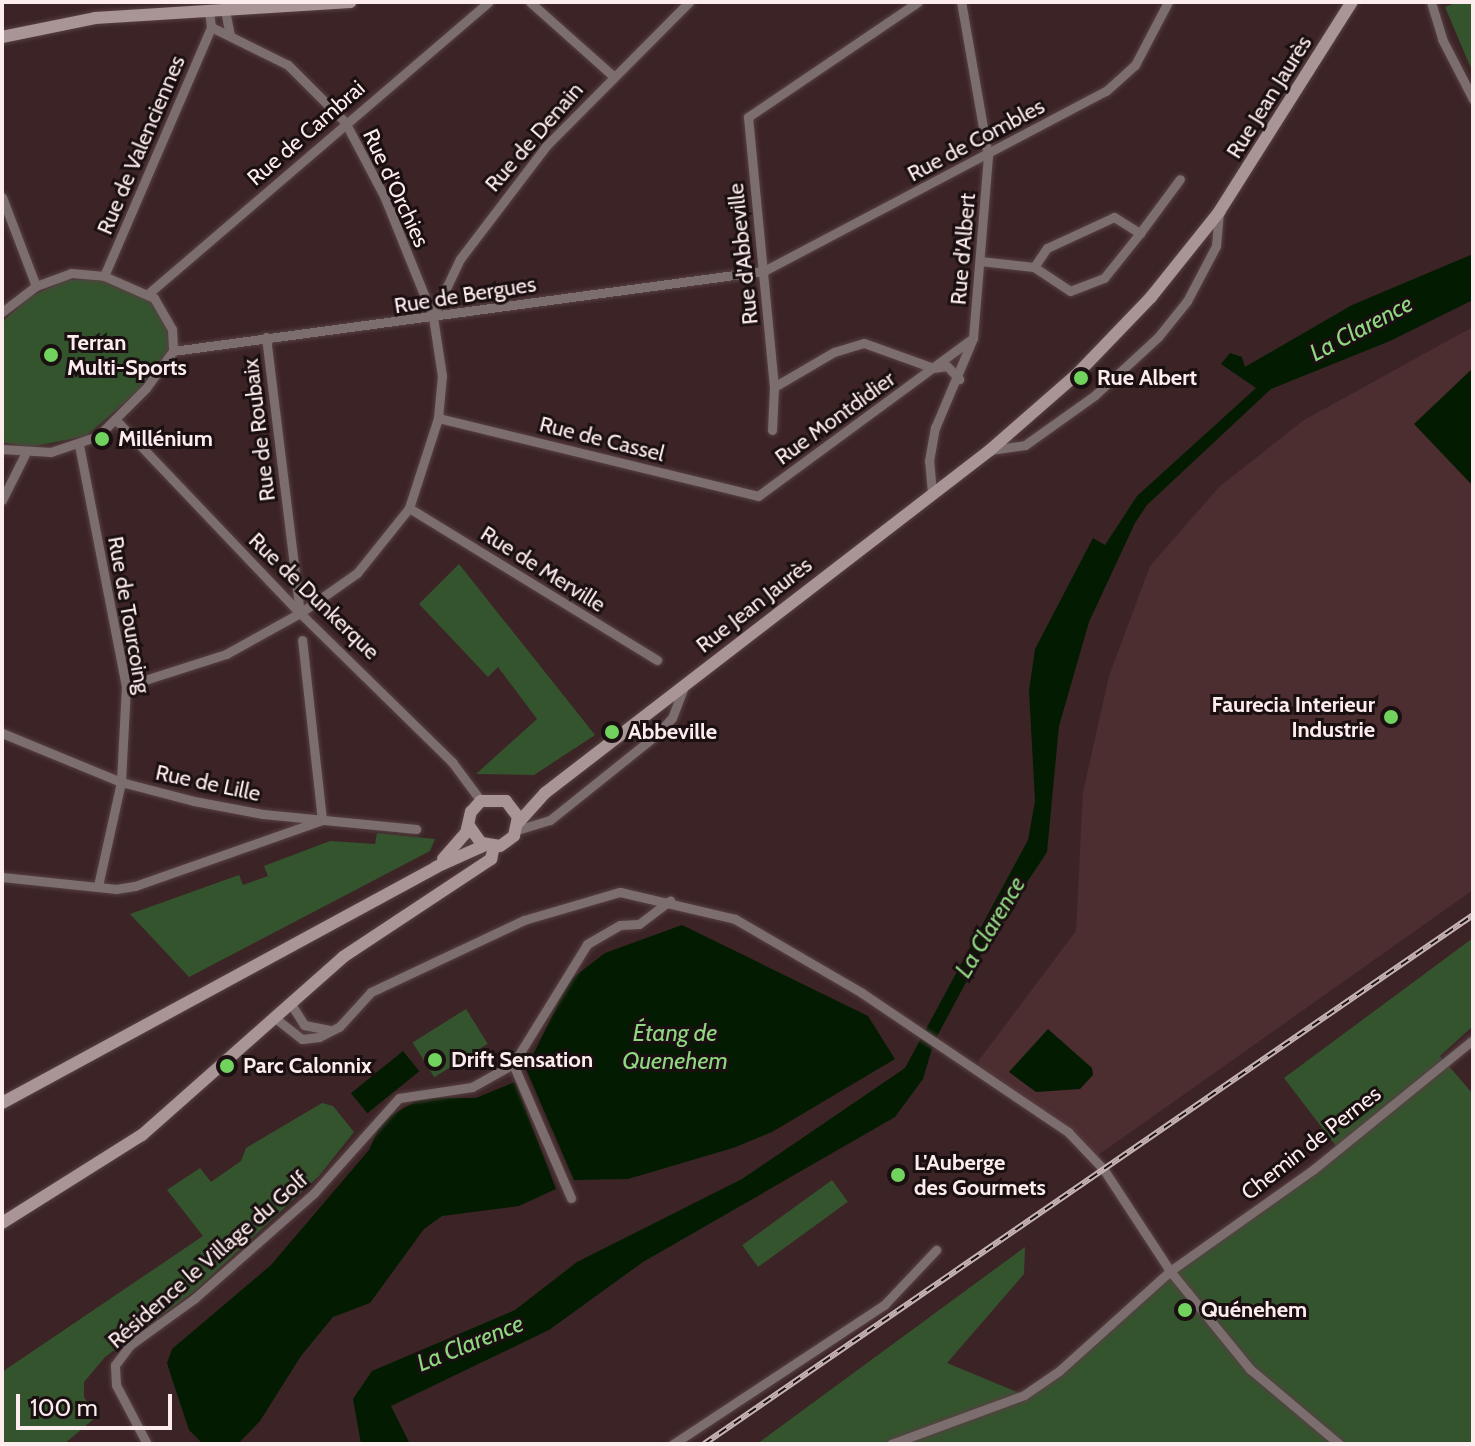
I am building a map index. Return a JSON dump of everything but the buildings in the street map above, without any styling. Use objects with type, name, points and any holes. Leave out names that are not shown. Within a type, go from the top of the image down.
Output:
[{"type":"main road","points":[[2,37],[95,18],[351,2]]},
{"type":"main road","name":"Rue Jean Jaurès","points":[[518,827],[545,793],[990,450],[1117,335],[1219,212],[1352,2]]},
{"type":"main road","name":"Rue Jean Jaurès","points":[[506,801],[545,793]]},
{"type":"main road","points":[[2,1103],[436,867],[510,840],[518,827],[506,801],[481,801],[471,812],[469,826],[436,867]]},
{"type":"main road","points":[[2,1223],[142,1135],[343,957],[491,859],[490,846],[469,826]]},
{"type":"street","name":"Rue de Cambrai","points":[[149,293],[488,2]]},
{"type":"street","points":[[530,2],[612,75]]},
{"type":"street","name":"Rue de Denain","points":[[433,317],[460,259],[493,211],[612,75],[689,2]]},
{"type":"street","name":"Rue d'Abbeville","points":[[772,430],[774,387],[748,117],[918,2]]},
{"type":"street","name":"Rue d'Albert","points":[[932,493],[929,461],[935,428],[959,379],[973,338],[988,156],[961,2]]},
{"type":"street","name":"Rue de Combles","points":[[764,271],[988,156],[1106,91],[1135,65],[1168,2]]},
{"type":"street","points":[[1431,2],[1442,39],[1473,99]]},
{"type":"street","points":[[209,10],[211,27]]},
{"type":"street","points":[[225,10],[230,36]]},
{"type":"street","name":"Rue d'Orchies","points":[[211,27],[288,65],[345,122],[384,196],[433,317],[442,376],[438,418],[409,508]]},
{"type":"street","name":"Rue de Valenciennes","points":[[104,276],[211,27]]},
{"type":"street","points":[[980,261],[1034,267],[1070,291],[1104,278],[1180,179]]},
{"type":"street","points":[[2,197],[36,286]]},
{"type":"street","name":"Rue Jean Jaurès","points":[[990,450],[1025,445],[1095,395],[1158,337],[1187,301],[1216,246],[1219,212]]},
{"type":"street","points":[[1034,267],[1047,248],[1114,217],[1140,233]]},
{"type":"street","name":"Rue de Bergues","points":[[173,351],[764,271]]},
{"type":"street","points":[[2,312],[36,286],[71,273],[104,276],[149,293],[165,310],[173,351],[116,420],[79,445],[25,454],[2,449]]},
{"type":"street","name":"Rue de Roubaix","points":[[266,337],[300,613]]},
{"type":"street","name":"Rue Montdidier","points":[[758,496],[973,338]]},
{"type":"street","points":[[774,387],[834,352],[864,343],[933,368],[947,366],[959,379]]},
{"type":"street","name":"Rue de Cassel","points":[[438,418],[758,496]]},
{"type":"street","name":"Rue de Dunkerque","points":[[116,420],[300,613],[366,672],[452,762],[481,801]]},
{"type":"street","name":"Rue de Tourcoing","points":[[79,445],[126,686],[121,782],[98,886]]},
{"type":"street","points":[[2,500],[25,454]]},
{"type":"street","points":[[126,686],[226,654],[300,613],[357,573],[409,508]]},
{"type":"street","name":"Rue de Merville","points":[[409,508],[657,660]]},
{"type":"street","points":[[2,877],[98,886],[135,886],[322,820],[302,640]]},
{"type":"street","points":[[518,827],[550,820],[656,735],[672,718],[684,687]]},
{"type":"street","name":"Rue de Lille","points":[[2,733],[121,782],[194,801],[322,820],[416,829]]},
{"type":"street","points":[[275,1018],[302,1039],[333,1030],[371,992],[524,920],[620,892],[670,901],[735,919],[943,1046],[1086,1148],[1170,1271],[1250,1369],[1339,1444]]},
{"type":"street","name":"Résidence le Village du Golf","points":[[147,1444],[116,1385],[115,1365],[130,1345],[195,1298],[314,1193],[399,1098],[472,1087],[513,1064],[587,944],[620,925],[639,924],[670,901]]},
{"type":"street","points":[[291,1004],[304,1025],[333,1030]]},
{"type":"street","name":"Chemin de Pernes","points":[[891,1444],[1024,1395],[1094,1343],[1170,1271],[1314,1169],[1473,1040]]},
{"type":"street","points":[[513,1064],[571,1198]]},
{"type":"street","points":[[673,1444],[884,1305],[936,1250]]},
{"type":"shaded area","points":[[1458,2],[1473,2],[1473,73],[1445,7]]},
{"type":"shaded area","points":[[94,279],[124,286],[150,300],[169,330],[169,351],[138,391],[86,436],[30,447],[2,442],[2,322],[31,296],[67,280]]},
{"type":"shaded area","points":[[1473,327],[1473,890],[1094,1158],[978,1069],[979,1060],[1076,931],[1083,792],[1109,676],[1150,566],[1220,486],[1304,420]]},
{"type":"shaded area","points":[[459,564],[595,735],[534,775],[476,774],[537,719],[498,667],[488,677],[419,604]]},
{"type":"shaded area","points":[[377,833],[435,839],[430,851],[189,977],[130,914],[239,875],[243,885],[268,876],[264,866],[330,841],[375,844]]},
{"type":"shaded area","points":[[1473,938],[1473,1026],[1440,1056],[1473,1094],[1473,1444],[757,1444],[1025,1247],[1024,1274],[947,1363],[1024,1395],[1059,1371],[1170,1271],[1314,1169],[1336,1146],[1284,1078]]},
{"type":"shaded area","points":[[466,1009],[488,1044],[434,1077],[413,1042]]},
{"type":"shaded area","points":[[322,1103],[333,1106],[354,1132],[319,1176],[196,1290],[105,1357],[84,1382],[84,1397],[96,1417],[64,1444],[2,1444],[2,1372],[203,1236],[167,1190],[200,1168],[211,1182],[241,1161],[246,1148]]},
{"type":"shaded area","points":[[832,1180],[848,1202],[758,1267],[742,1245]]},
{"type":"water","name":"La Clarence","points":[[1473,254],[1473,300],[1390,341],[1271,389],[1147,505],[1135,523],[1089,622],[1059,726],[1047,852],[987,943],[934,1042],[923,1079],[895,1117],[643,1262],[549,1330],[391,1406],[410,1444],[361,1444],[353,1399],[372,1371],[515,1310],[577,1262],[742,1179],[905,1068],[1028,840],[1035,801],[1029,691],[1035,649],[1093,538],[1105,545],[1137,496],[1256,388],[1221,364],[1230,353],[1242,357],[1245,367],[1352,305]]},
{"type":"water","points":[[1473,368],[1473,486],[1414,424]]},
{"type":"water","name":"Étang de Quenehem","points":[[682,925],[868,1016],[895,1059],[772,1132],[733,1148],[628,1179],[574,1180],[526,1069],[570,980],[605,953]]},
{"type":"water","points":[[1048,1029],[1092,1068],[1093,1075],[1080,1089],[1036,1092],[1009,1072]]},
{"type":"water","points":[[403,1051],[419,1071],[367,1113],[351,1093]]},
{"type":"water","points":[[515,1082],[556,1189],[519,1206],[442,1216],[424,1229],[370,1303],[333,1317],[301,1356],[260,1421],[238,1444],[203,1444],[189,1430],[172,1379],[167,1363],[172,1349],[271,1265],[369,1150],[382,1121],[421,1098],[476,1098]]},
{"type":"railway","points":[[704,1444],[1473,915]]},
{"type":"place","name":"Terran Multi-Sports","points":[[51,355]]},
{"type":"place","name":"Rue Albert","points":[[1081,378]]},
{"type":"place","name":"Millénium","points":[[102,439]]},
{"type":"place","name":"Faurecia Interieur Industrie","points":[[1391,717]]},
{"type":"place","name":"Abbeville","points":[[612,732]]},
{"type":"place","name":"Drift Sensation","points":[[435,1060]]},
{"type":"place","name":"Parc Calonnix","points":[[227,1066]]},
{"type":"place","name":"L'Auberge des Gourmets","points":[[898,1175]]},
{"type":"place","name":"Quénehem","points":[[1185,1310]]}]
